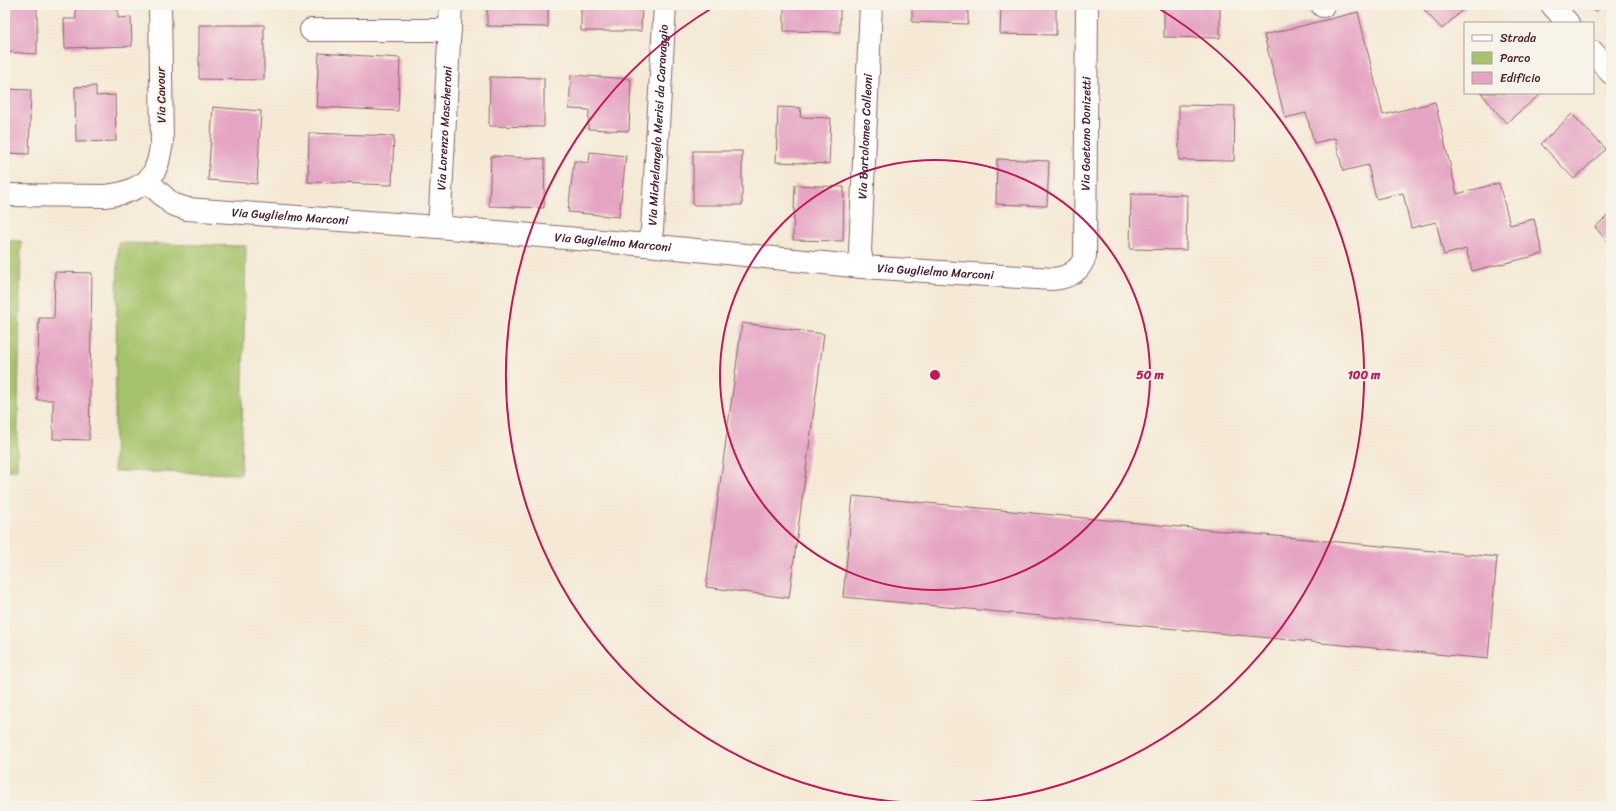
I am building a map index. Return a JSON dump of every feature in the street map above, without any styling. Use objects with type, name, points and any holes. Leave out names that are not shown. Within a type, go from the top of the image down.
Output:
[{"type":"street","name":"Via Cavour","points":[[147,181],[154,172],[158,162],[162,143],[160,5]]},
{"type":"street","name":"Via Lorenzo Mascheroni","points":[[438,226],[451,5]]},
{"type":"street","name":"Via Michelangelo Merisi da Caravaggio","points":[[648,245],[652,230],[665,5]]},
{"type":"street","name":"Via Bartolomeo Colleoni","points":[[863,267],[860,250],[871,5]]},
{"type":"street","name":"Via Gaetano Donizetti","points":[[1083,263],[1085,252],[1087,5]]},
{"type":"street","points":[[1552,5],[1567,22]]},
{"type":"street","points":[[311,30],[450,30]]},
{"type":"street","points":[[1594,53],[1611,73]]},
{"type":"street","points":[[5,195],[106,196],[123,193],[136,188],[147,181]]},
{"type":"street","name":"Via Guglielmo Marconi","points":[[147,181],[172,204],[187,209],[438,226],[648,245],[863,267],[1052,279],[1068,276],[1076,271],[1083,263]]},
{"type":"green space","points":[[5,241],[21,241],[17,470],[5,470]]},
{"type":"green space","points":[[118,243],[246,246],[241,474],[114,471]]},
{"type":"building","points":[[5,5],[37,5],[37,54],[5,52]]},
{"type":"building","points":[[75,5],[118,5],[118,18],[131,17],[132,46],[65,48],[64,19],[76,19]]},
{"type":"building","points":[[487,5],[548,5],[548,27],[487,26]]},
{"type":"building","points":[[581,5],[642,5],[641,31],[581,31]]},
{"type":"building","points":[[784,5],[840,5],[840,32],[784,31]]},
{"type":"building","points":[[912,5],[968,5],[968,24],[912,22]]},
{"type":"building","points":[[1001,5],[1056,5],[1056,35],[1000,34]]},
{"type":"building","points":[[1164,5],[1220,5],[1220,38],[1164,37]]},
{"type":"building","points":[[1430,5],[1468,5],[1442,29],[1424,10]]},
{"type":"building","points":[[1589,5],[1604,5],[1596,12]]},
{"type":"building","points":[[1358,12],[1383,115],[1435,102],[1457,194],[1499,183],[1510,225],[1534,219],[1543,254],[1472,271],[1466,249],[1444,255],[1436,222],[1411,228],[1403,193],[1376,199],[1368,165],[1343,171],[1335,138],[1314,143],[1306,113],[1285,118],[1264,35]]},
{"type":"building","points":[[199,25],[264,25],[264,80],[199,79]]},
{"type":"building","points":[[319,53],[400,58],[398,111],[316,107]]},
{"type":"building","points":[[571,75],[631,79],[629,131],[588,129],[589,110],[569,109]]},
{"type":"building","points":[[490,77],[544,78],[544,127],[489,126]]},
{"type":"building","points":[[96,86],[96,96],[115,95],[116,141],[76,142],[75,87]]},
{"type":"building","points":[[5,89],[31,90],[29,154],[5,153]]},
{"type":"building","points":[[1482,94],[1541,94],[1506,123]]},
{"type":"building","points":[[1179,105],[1235,106],[1234,161],[1179,160]]},
{"type":"building","points":[[213,107],[261,111],[257,184],[208,180]]},
{"type":"building","points":[[778,107],[801,108],[800,117],[831,118],[829,164],[776,162]]},
{"type":"building","points":[[1572,114],[1606,149],[1574,179],[1541,144]]},
{"type":"building","points":[[309,133],[394,136],[392,185],[308,182]]},
{"type":"building","points":[[693,151],[742,151],[742,205],[693,205]]},
{"type":"building","points":[[590,152],[626,156],[619,217],[568,212],[574,161],[589,163]]},
{"type":"building","points":[[491,156],[545,159],[544,208],[489,206]]},
{"type":"building","points":[[997,159],[1049,161],[1047,206],[996,204]]},
{"type":"building","points":[[795,185],[844,187],[843,241],[793,240]]},
{"type":"building","points":[[1131,194],[1187,195],[1186,250],[1130,249]]},
{"type":"building","points":[[1611,213],[1611,246],[1595,227]]},
{"type":"building","points":[[55,272],[92,273],[89,440],[53,439],[53,400],[37,400],[39,318],[54,318]]},
{"type":"building","points":[[742,323],[824,334],[789,598],[706,587]]},
{"type":"building","points":[[853,496],[1497,557],[1488,659],[843,597]]}]
